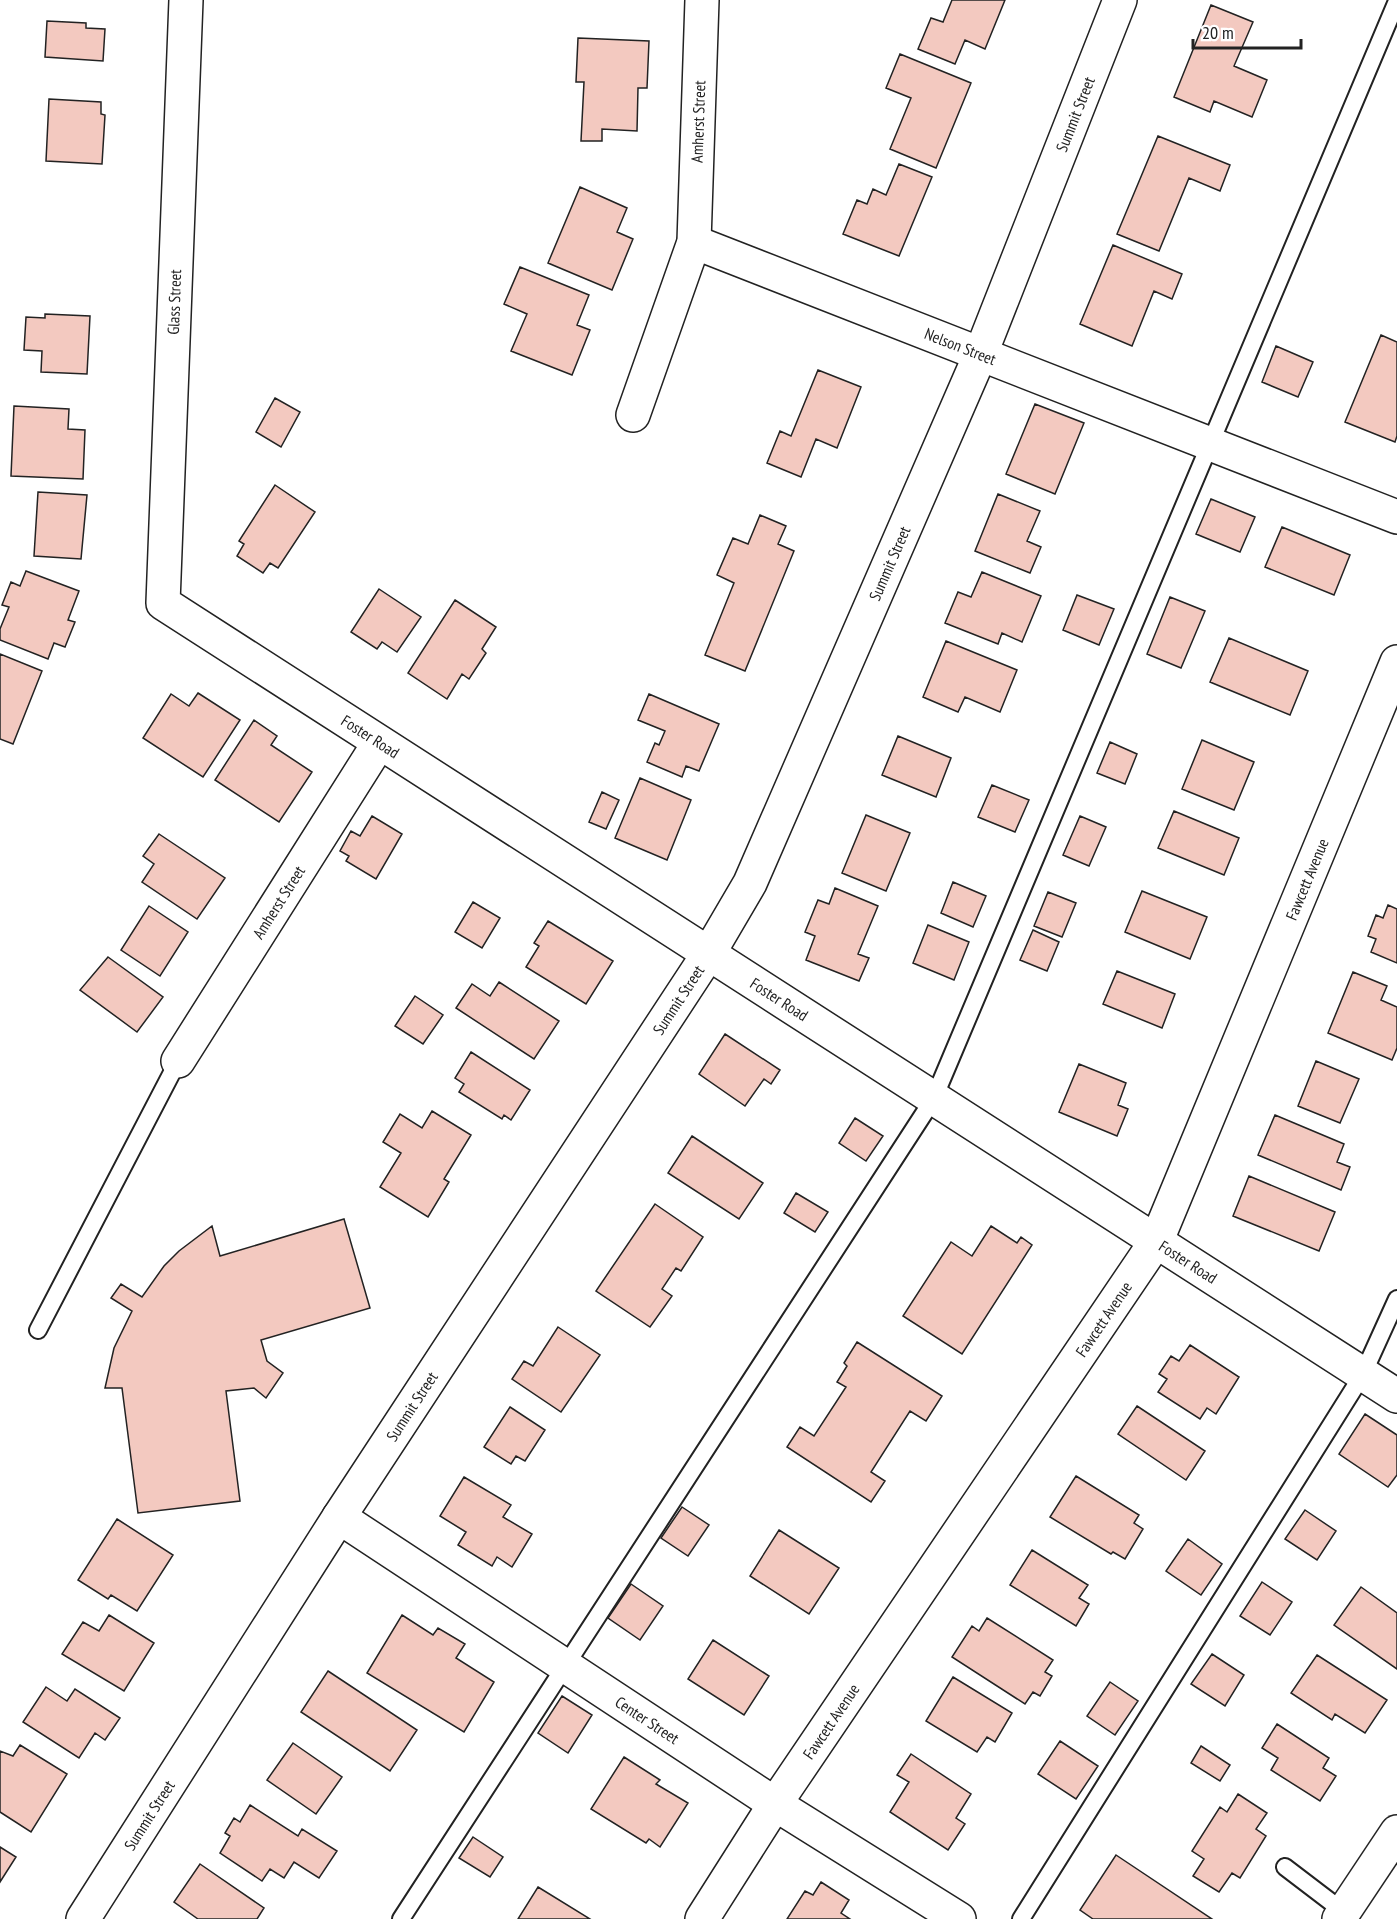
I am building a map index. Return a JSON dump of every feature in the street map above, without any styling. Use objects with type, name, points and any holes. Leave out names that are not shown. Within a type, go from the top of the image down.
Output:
[{"type":"street","name":"Glass Street","points":[[163,603],[186,0]]},
{"type":"street","name":"Amherst Street","points":[[694,242],[702,0]]},
{"type":"street","name":"Summit Street","points":[[83,1919],[339,1517],[709,953],[750,883],[981,353],[1120,0]]},
{"type":"street","name":"Nelson Street","points":[[694,242],[1397,518]]},
{"type":"street","points":[[633,415],[694,242]]},
{"type":"street","name":"Foster Road","points":[[163,603],[1397,1396]]},
{"type":"street","name":"Fawcett Avenue","points":[[702,1919],[775,1804],[1157,1240],[1397,662]]},
{"type":"street","name":"Amherst Street","points":[[178,1061],[379,743]]},
{"type":"street","name":"Center Street","points":[[339,1517],[775,1804],[959,1919]]},
{"type":"street","points":[[1341,1915],[1397,1832]]},
{"type":"lane","points":[[401,1919],[934,1098],[1397,2]]},
{"type":"lane","points":[[38,1330],[178,1061]]},
{"type":"lane","points":[[1022,1919],[1363,1374],[1397,1299]]},
{"type":"lane","points":[[1284,1867],[1341,1915]]},
{"type":"building","points":[[952,0],[1005,0],[985,49],[965,40],[955,64],[918,49],[931,18],[943,22]]},
{"type":"building","points":[[1211,5],[1253,22],[1234,66],[1267,80],[1252,117],[1214,101],[1210,112],[1174,97]]},
{"type":"building","points":[[47,21],[86,23],[86,28],[105,29],[103,61],[45,57]]},
{"type":"building","points":[[578,38],[649,41],[647,88],[638,88],[637,131],[602,129],[602,141],[581,141],[584,82],[576,82]]},
{"type":"building","points":[[900,54],[971,83],[936,168],[890,149],[911,98],[886,88]]},
{"type":"building","points":[[49,99],[101,102],[101,114],[105,115],[102,164],[46,161]]},
{"type":"building","points":[[1158,136],[1230,165],[1220,191],[1189,178],[1159,251],[1117,234]]},
{"type":"building","points":[[899,164],[932,177],[899,256],[843,234],[857,200],[867,204],[873,189],[886,195]]},
{"type":"building","points":[[580,187],[627,208],[617,232],[633,239],[612,290],[548,263]]},
{"type":"building","points":[[1113,245],[1182,274],[1172,299],[1154,291],[1132,346],[1080,324]]},
{"type":"building","points":[[520,267],[589,295],[577,325],[590,330],[572,375],[511,351],[527,314],[504,304]]},
{"type":"building","points":[[45,314],[90,316],[87,374],[41,372],[42,351],[24,350],[26,317],[45,318]]},
{"type":"building","points":[[1381,335],[1397,342],[1397,436],[1395,442],[1345,422]]},
{"type":"building","points":[[1276,346],[1313,362],[1298,397],[1262,382]]},
{"type":"building","points":[[818,370],[861,387],[837,448],[816,439],[801,477],[767,463],[780,431],[791,436]]},
{"type":"building","points":[[275,398],[300,412],[281,447],[256,432]]},
{"type":"building","points":[[1035,404],[1084,423],[1055,494],[1006,474]]},
{"type":"building","points":[[14,406],[69,409],[68,429],[85,430],[83,479],[11,476]]},
{"type":"building","points":[[275,485],[315,512],[278,568],[270,563],[263,573],[237,556],[244,544],[239,541]]},
{"type":"building","points":[[38,492],[87,495],[81,559],[34,556]]},
{"type":"building","points":[[998,494],[1040,511],[1027,541],[1041,547],[1030,573],[975,551]]},
{"type":"building","points":[[1211,499],[1255,517],[1240,552],[1196,534]]},
{"type":"building","points":[[760,515],[786,526],[778,544],[794,551],[745,671],[705,655],[734,583],[717,575],[733,538],[748,544]]},
{"type":"building","points":[[1282,527],[1350,555],[1334,595],[1265,567]]},
{"type":"building","points":[[26,571],[79,591],[68,620],[75,622],[65,647],[54,643],[48,659],[0,640],[0,629],[9,607],[2,605],[11,582],[20,586]]},
{"type":"building","points":[[982,572],[1041,596],[1022,642],[1002,633],[998,644],[945,623],[958,592],[971,597]]},
{"type":"building","points":[[379,589],[421,617],[397,652],[382,642],[377,649],[351,632]]},
{"type":"building","points":[[1077,595],[1114,609],[1099,645],[1063,630]]},
{"type":"building","points":[[1170,597],[1205,611],[1181,668],[1147,654]]},
{"type":"building","points":[[455,600],[496,627],[482,649],[486,653],[469,679],[462,674],[447,699],[408,673]]},
{"type":"building","points":[[1229,638],[1308,671],[1290,715],[1210,682]]},
{"type":"building","points":[[946,641],[1017,670],[1000,712],[965,697],[958,712],[923,697]]},
{"type":"building","points":[[0,654],[42,671],[13,744],[0,739]]},
{"type":"building","points":[[198,693],[240,720],[203,777],[143,738],[171,694],[189,706]]},
{"type":"building","points":[[649,694],[719,724],[699,771],[686,766],[682,777],[647,762],[655,743],[659,745],[665,731],[638,720]]},
{"type":"building","points":[[254,720],[277,736],[271,745],[312,772],[279,822],[215,780]]},
{"type":"building","points":[[898,736],[951,758],[936,797],[882,775]]},
{"type":"building","points":[[1202,740],[1254,762],[1234,810],[1182,789]]},
{"type":"building","points":[[1110,742],[1137,754],[1125,784],[1097,773]]},
{"type":"building","points":[[640,778],[691,800],[667,860],[615,838]]},
{"type":"building","points":[[992,785],[1029,800],[1015,832],[978,817]]},
{"type":"building","points":[[602,792],[619,800],[606,829],[589,822]]},
{"type":"building","points":[[1174,811],[1239,838],[1224,875],[1158,848]]},
{"type":"building","points":[[866,815],[910,833],[886,891],[842,873]]},
{"type":"building","points":[[372,816],[402,834],[376,879],[346,861],[349,856],[340,851],[351,831],[360,836]]},
{"type":"building","points":[[1080,816],[1106,827],[1089,866],[1063,855]]},
{"type":"building","points":[[159,834],[225,878],[197,919],[142,882],[154,864],[143,856]]},
{"type":"building","points":[[953,882],[986,896],[973,927],[941,913]]},
{"type":"building","points":[[835,888],[878,906],[858,954],[869,958],[859,981],[806,960],[815,936],[805,932],[818,900],[829,904]]},
{"type":"building","points":[[1142,891],[1207,917],[1190,959],[1125,932]]},
{"type":"building","points":[[1048,892],[1076,903],[1062,937],[1034,926]]},
{"type":"building","points":[[473,902],[500,918],[482,948],[455,932]]},
{"type":"building","points":[[1388,905],[1397,909],[1397,963],[1371,952],[1376,939],[1368,936],[1376,915],[1383,918]]},
{"type":"building","points":[[149,906],[188,932],[160,976],[121,950]]},
{"type":"building","points":[[548,921],[613,961],[586,1004],[526,967],[539,946],[534,943]]},
{"type":"building","points":[[928,925],[969,942],[954,980],[913,963]]},
{"type":"building","points":[[1033,930],[1059,942],[1047,971],[1020,960]]},
{"type":"building","points":[[108,957],[163,997],[137,1032],[80,990]]},
{"type":"building","points":[[1117,971],[1175,994],[1162,1028],[1103,1004]]},
{"type":"building","points":[[1353,972],[1387,986],[1381,1000],[1397,1007],[1397,1048],[1392,1060],[1328,1033]]},
{"type":"building","points":[[499,982],[559,1021],[534,1059],[456,1008],[472,984],[490,996]]},
{"type":"building","points":[[415,996],[443,1015],[423,1044],[395,1026]]},
{"type":"building","points":[[725,1034],[780,1070],[771,1084],[764,1079],[745,1106],[699,1074]]},
{"type":"building","points":[[471,1052],[530,1090],[511,1120],[504,1115],[502,1119],[459,1092],[464,1084],[455,1078]]},
{"type":"building","points":[[1316,1061],[1359,1079],[1340,1123],[1298,1106]]},
{"type":"building","points":[[1079,1064],[1126,1083],[1118,1105],[1128,1109],[1117,1136],[1059,1112]]},
{"type":"building","points":[[432,1111],[471,1135],[444,1179],[449,1182],[428,1217],[380,1187],[401,1153],[383,1142],[400,1114],[422,1128]]},
{"type":"building","points":[[1275,1115],[1344,1144],[1337,1162],[1350,1167],[1341,1190],[1258,1155]]},
{"type":"building","points":[[855,1118],[883,1136],[866,1161],[839,1143]]},
{"type":"building","points":[[692,1136],[763,1183],[739,1219],[668,1173]]},
{"type":"building","points":[[1249,1176],[1335,1212],[1319,1251],[1233,1216]]},
{"type":"building","points":[[796,1193],[828,1212],[815,1232],[784,1213]]},
{"type":"building","points":[[655,1204],[703,1237],[681,1271],[676,1268],[662,1289],[672,1296],[650,1327],[596,1291]]},
{"type":"building","points":[[344,1219],[370,1308],[261,1340],[267,1361],[283,1373],[266,1398],[254,1388],[226,1391],[240,1501],[138,1513],[122,1388],[105,1388],[114,1348],[132,1311],[111,1298],[121,1284],[142,1297],[164,1266],[179,1251],[212,1226],[220,1256]]},
{"type":"building","points":[[991,1226],[1017,1243],[1021,1237],[1032,1245],[962,1354],[903,1316],[951,1242],[972,1256]]},
{"type":"building","points":[[558,1327],[600,1355],[561,1412],[512,1379],[524,1361],[533,1366]]},
{"type":"building","points":[[857,1342],[942,1396],[926,1421],[910,1411],[871,1472],[885,1481],[871,1502],[787,1447],[800,1427],[814,1436],[846,1387],[837,1382],[847,1366],[844,1363]]},
{"type":"building","points":[[1190,1345],[1239,1377],[1216,1414],[1207,1408],[1200,1419],[1158,1392],[1167,1379],[1159,1374],[1171,1356],[1179,1361]]},
{"type":"building","points":[[1137,1406],[1205,1451],[1186,1480],[1118,1434]]},
{"type":"building","points":[[510,1407],[545,1430],[525,1461],[516,1456],[511,1464],[484,1447]]},
{"type":"building","points":[[1365,1414],[1397,1435],[1397,1475],[1388,1487],[1339,1454]]},
{"type":"building","points":[[1076,1476],[1139,1515],[1134,1523],[1143,1529],[1125,1559],[1113,1552],[1111,1554],[1050,1517]]},
{"type":"building","points":[[464,1477],[511,1505],[503,1517],[532,1534],[512,1567],[497,1557],[492,1566],[458,1545],[466,1532],[440,1516]]},
{"type":"building","points":[[682,1507],[709,1525],[688,1556],[661,1538]]},
{"type":"building","points":[[1305,1510],[1336,1531],[1317,1560],[1285,1539]]},
{"type":"building","points":[[117,1519],[173,1555],[137,1611],[111,1595],[108,1599],[78,1580]]},
{"type":"building","points":[[779,1530],[839,1568],[809,1614],[750,1576]]},
{"type":"building","points":[[1188,1539],[1222,1564],[1201,1595],[1166,1571]]},
{"type":"building","points":[[1032,1550],[1088,1585],[1079,1598],[1089,1604],[1076,1626],[1010,1585]]},
{"type":"building","points":[[1262,1582],[1292,1602],[1270,1635],[1240,1616]]},
{"type":"building","points":[[631,1584],[663,1606],[640,1640],[608,1618]]},
{"type":"building","points":[[1361,1587],[1397,1613],[1397,1669],[1334,1625]]},
{"type":"building","points":[[109,1615],[154,1643],[124,1691],[62,1654],[83,1622],[99,1631]]},
{"type":"building","points":[[402,1615],[433,1635],[438,1628],[465,1644],[456,1658],[494,1682],[464,1732],[367,1673]]},
{"type":"building","points":[[987,1618],[1053,1660],[1045,1672],[1052,1676],[1040,1696],[1033,1692],[1025,1704],[952,1657],[972,1626],[979,1631]]},
{"type":"building","points":[[713,1640],[769,1676],[744,1715],[688,1679]]},
{"type":"building","points":[[1212,1654],[1244,1675],[1225,1706],[1191,1684]]},
{"type":"building","points":[[1317,1655],[1387,1700],[1365,1733],[1335,1714],[1332,1720],[1291,1693]]},
{"type":"building","points":[[328,1671],[417,1730],[390,1771],[301,1712]]},
{"type":"building","points":[[953,1677],[1012,1713],[995,1742],[987,1737],[977,1752],[926,1721]]},
{"type":"building","points":[[1110,1682],[1138,1701],[1115,1735],[1087,1716]]},
{"type":"building","points":[[46,1687],[67,1701],[75,1689],[120,1718],[105,1740],[95,1733],[79,1758],[23,1722]]},
{"type":"building","points":[[562,1696],[592,1715],[568,1753],[538,1733]]},
{"type":"building","points":[[1277,1724],[1329,1758],[1323,1768],[1336,1776],[1320,1801],[1271,1770],[1278,1758],[1262,1748]]},
{"type":"building","points":[[1060,1741],[1098,1766],[1076,1799],[1038,1774]]},
{"type":"building","points":[[293,1743],[342,1777],[316,1814],[267,1780]]},
{"type":"building","points":[[20,1745],[67,1774],[31,1832],[0,1812],[0,1751],[13,1756]]},
{"type":"building","points":[[1201,1746],[1230,1765],[1220,1781],[1191,1763]]},
{"type":"building","points":[[911,1754],[971,1794],[956,1818],[965,1824],[948,1850],[890,1812],[909,1782],[897,1775]]},
{"type":"building","points":[[624,1757],[660,1780],[656,1784],[688,1803],[660,1847],[649,1839],[646,1843],[591,1809]]},
{"type":"building","points":[[1238,1794],[1267,1813],[1256,1829],[1266,1836],[1240,1878],[1232,1873],[1219,1892],[1193,1876],[1204,1859],[1192,1851],[1220,1807],[1227,1812]]},
{"type":"building","points":[[250,1805],[298,1836],[302,1829],[337,1851],[319,1878],[294,1862],[284,1878],[270,1869],[262,1881],[220,1853],[230,1836],[225,1833],[234,1818],[240,1822]]},
{"type":"building","points":[[473,1837],[503,1857],[490,1877],[459,1858]]},
{"type":"building","points":[[0,1847],[16,1857],[0,1882]]},
{"type":"building","points":[[1116,1855],[1212,1919],[1093,1919],[1080,1910]]},
{"type":"building","points":[[200,1864],[264,1908],[257,1919],[198,1919],[174,1902]]},
{"type":"building","points":[[821,1882],[849,1900],[841,1913],[850,1919],[787,1919],[805,1891],[813,1895]]},
{"type":"building","points":[[538,1887],[590,1919],[518,1919]]}]
